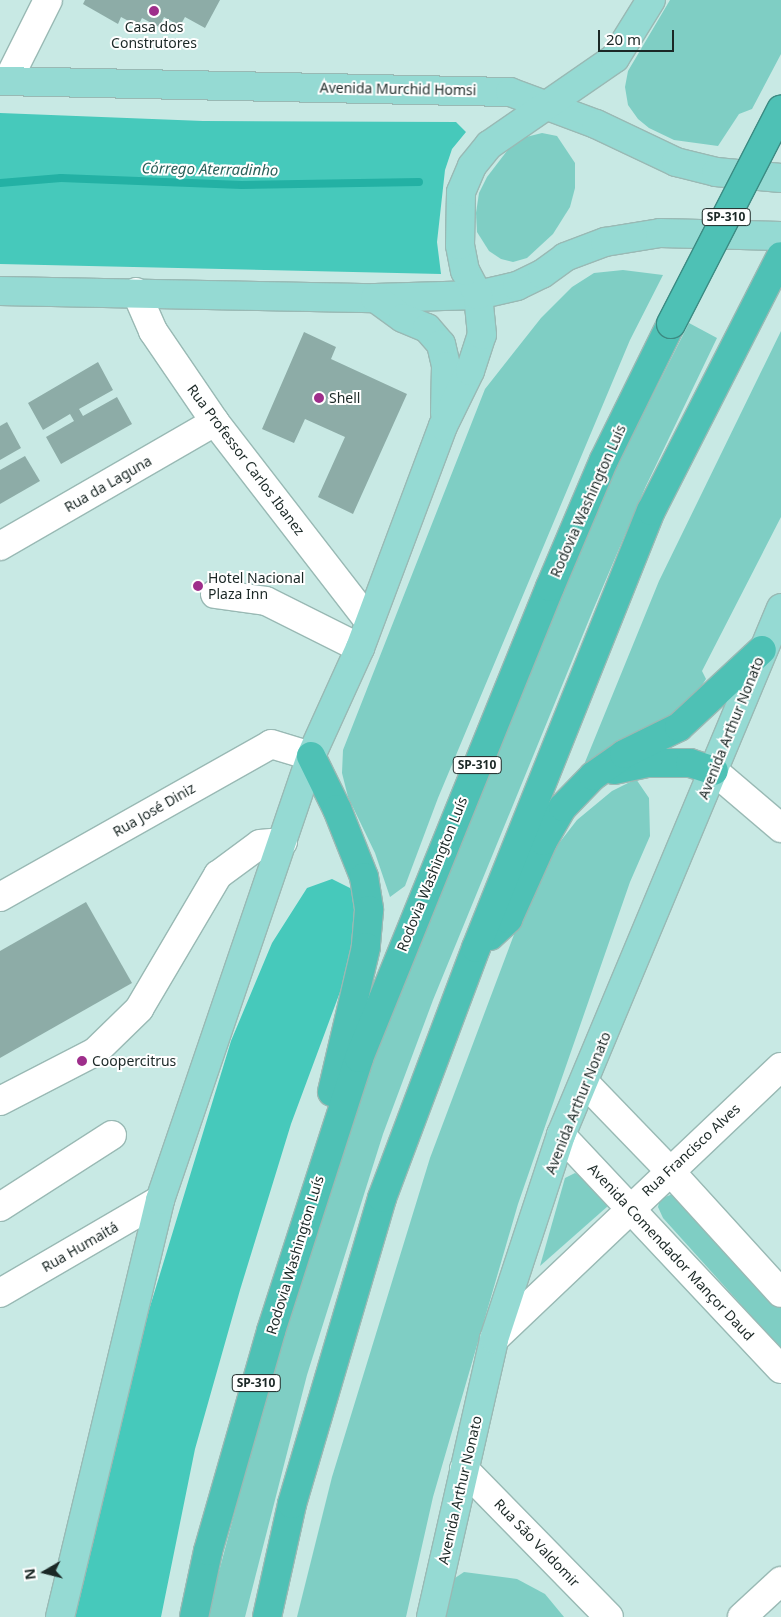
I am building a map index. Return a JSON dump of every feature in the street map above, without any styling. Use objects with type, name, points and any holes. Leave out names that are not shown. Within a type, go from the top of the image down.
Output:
[{"type":"highway","name":"Rodovia Washington Luís","points":[[194,1617],[208,1551],[306,1216],[359,1058],[416,913],[604,460],[671,324],[781,110]]},
{"type":"highway","points":[[267,1617],[292,1504],[382,1198],[476,948],[651,510],[781,256]]},
{"type":"highway","points":[[476,948],[508,919],[543,841],[563,808],[593,776],[624,754],[679,727],[762,650]]},
{"type":"highway","points":[[306,1216],[366,947],[369,910],[364,877],[338,809],[311,756]]},
{"type":"highway","points":[[593,776],[648,763],[690,763],[714,771]]},
{"type":"main road","points":[[60,1617],[160,1200],[311,756],[360,648],[443,426],[470,371],[482,335],[478,295],[465,271],[460,245],[462,192],[472,166],[489,146],[550,106],[614,58],[651,0]]},
{"type":"main road","name":"Avenida Murchid Homsi","points":[[4,81],[510,92],[550,106],[676,162],[716,172],[781,178]]},
{"type":"main road","points":[[0,291],[136,292],[375,298],[478,295],[517,286],[542,274],[565,257],[606,242],[660,233],[781,236]]},
{"type":"main road","points":[[375,298],[403,318],[427,328],[441,344],[447,390],[443,426]]},
{"type":"main road","name":"Avenida Arthur Nonato","points":[[431,1617],[494,1338],[561,1135],[585,1084],[762,650],[781,608]]},
{"type":"street","points":[[4,81],[48,0]]},
{"type":"street","name":"Rua Professor Carlos Ibanez","points":[[136,292],[153,331],[215,422],[369,621]]},
{"type":"street","name":"Rua da Laguna","points":[[0,546],[215,422]]},
{"type":"street","points":[[215,594],[266,601],[360,648]]},
{"type":"street","name":"Rua José Diniz","points":[[0,897],[271,744],[311,756]]},
{"type":"street","points":[[714,771],[781,828]]},
{"type":"street","points":[[0,1101],[95,1052],[139,1009],[218,875],[260,844],[283,842]]},
{"type":"street","name":"Rua Francisco Alves","points":[[494,1338],[781,1067]]},
{"type":"street","points":[[585,1084],[670,1170],[781,1293]]},
{"type":"street","points":[[0,1207],[112,1135]]},
{"type":"street","name":"Avenida Comendador Mançor Daud","points":[[561,1135],[631,1207],[781,1369]]},
{"type":"street","name":"Rua Humaitá","points":[[0,1293],[160,1200]]},
{"type":"street","name":"Rua São Valdomir","points":[[464,1469],[609,1617]]},
{"type":"street","points":[[742,1617],[781,1581]]},
{"type":"shaded area","points":[[670,0],[781,0],[781,54],[752,109],[739,114],[718,146],[674,140],[649,128],[638,119],[628,105],[625,87],[628,71]]},
{"type":"shaded area","points":[[542,133],[557,136],[575,163],[575,188],[570,207],[553,234],[527,258],[513,262],[501,259],[489,251],[477,232],[476,213],[479,193],[487,177],[510,147],[526,137]]},
{"type":"shaded area","points":[[623,270],[663,275],[630,340],[438,798],[405,886],[390,897],[375,853],[348,797],[342,773],[343,750],[485,389],[541,318],[572,287],[594,273]]},
{"type":"shaded area","points":[[689,323],[717,338],[645,488],[593,610],[433,1000],[383,1134],[307,1375],[245,1617],[207,1617],[272,1371],[349,1126],[400,988],[558,598],[615,470]]},
{"type":"shaded area","points":[[781,331],[781,517],[702,671],[706,679],[689,705],[581,772],[659,581]]},
{"type":"shaded area","points":[[636,779],[649,798],[650,836],[630,882],[518,1204],[433,1497],[406,1617],[297,1617],[332,1477],[430,1158],[527,900],[549,856],[577,820],[612,791]]},
{"type":"shaded area","points":[[575,1173],[606,1193],[608,1206],[540,1266],[565,1178]]},
{"type":"shaded area","points":[[678,1192],[781,1303],[781,1349],[663,1218],[658,1207],[660,1199]]},
{"type":"shaded area","points":[[464,1572],[517,1579],[545,1594],[564,1617],[442,1617],[449,1582]]},
{"type":"green space","points":[[0,113],[203,121],[456,122],[466,132],[452,149],[445,170],[437,242],[441,274],[0,264]]},
{"type":"green space","points":[[332,879],[354,890],[357,914],[355,938],[343,984],[291,1124],[240,1290],[195,1449],[161,1617],[72,1617],[135,1356],[231,1041],[272,943],[307,888]]},
{"type":"building","name":"Casa dos Construtores","points":[[85,0],[220,0],[205,28],[185,17],[180,26],[164,17],[159,27],[142,18],[138,26],[121,17],[118,24],[83,4]]},
{"type":"building","points":[[304,332],[336,347],[331,359],[407,394],[353,514],[318,497],[345,437],[305,419],[294,443],[262,429]]},
{"type":"building","points":[[98,362],[113,390],[79,409],[83,416],[117,397],[132,424],[61,464],[46,437],[74,421],[70,414],[43,430],[28,403]]},
{"type":"building","points":[[7,422],[21,448],[0,460],[0,426]]},
{"type":"building","points":[[25,456],[40,481],[0,504],[0,470]]},
{"type":"building","points":[[86,902],[132,983],[0,1058],[0,951]]},
{"type":"waterway","name":"Córrego Aterradinho","points":[[0,183],[61,178],[242,185],[419,182]]},
{"type":"place","name":"Casa dos Construtores","points":[[154,11]]},
{"type":"place","name":"Shell","points":[[319,398]]},
{"type":"place","name":"Hotel Nacional Plaza Inn","points":[[198,586]]},
{"type":"place","name":"Coopercitrus","points":[[82,1061]]}]
